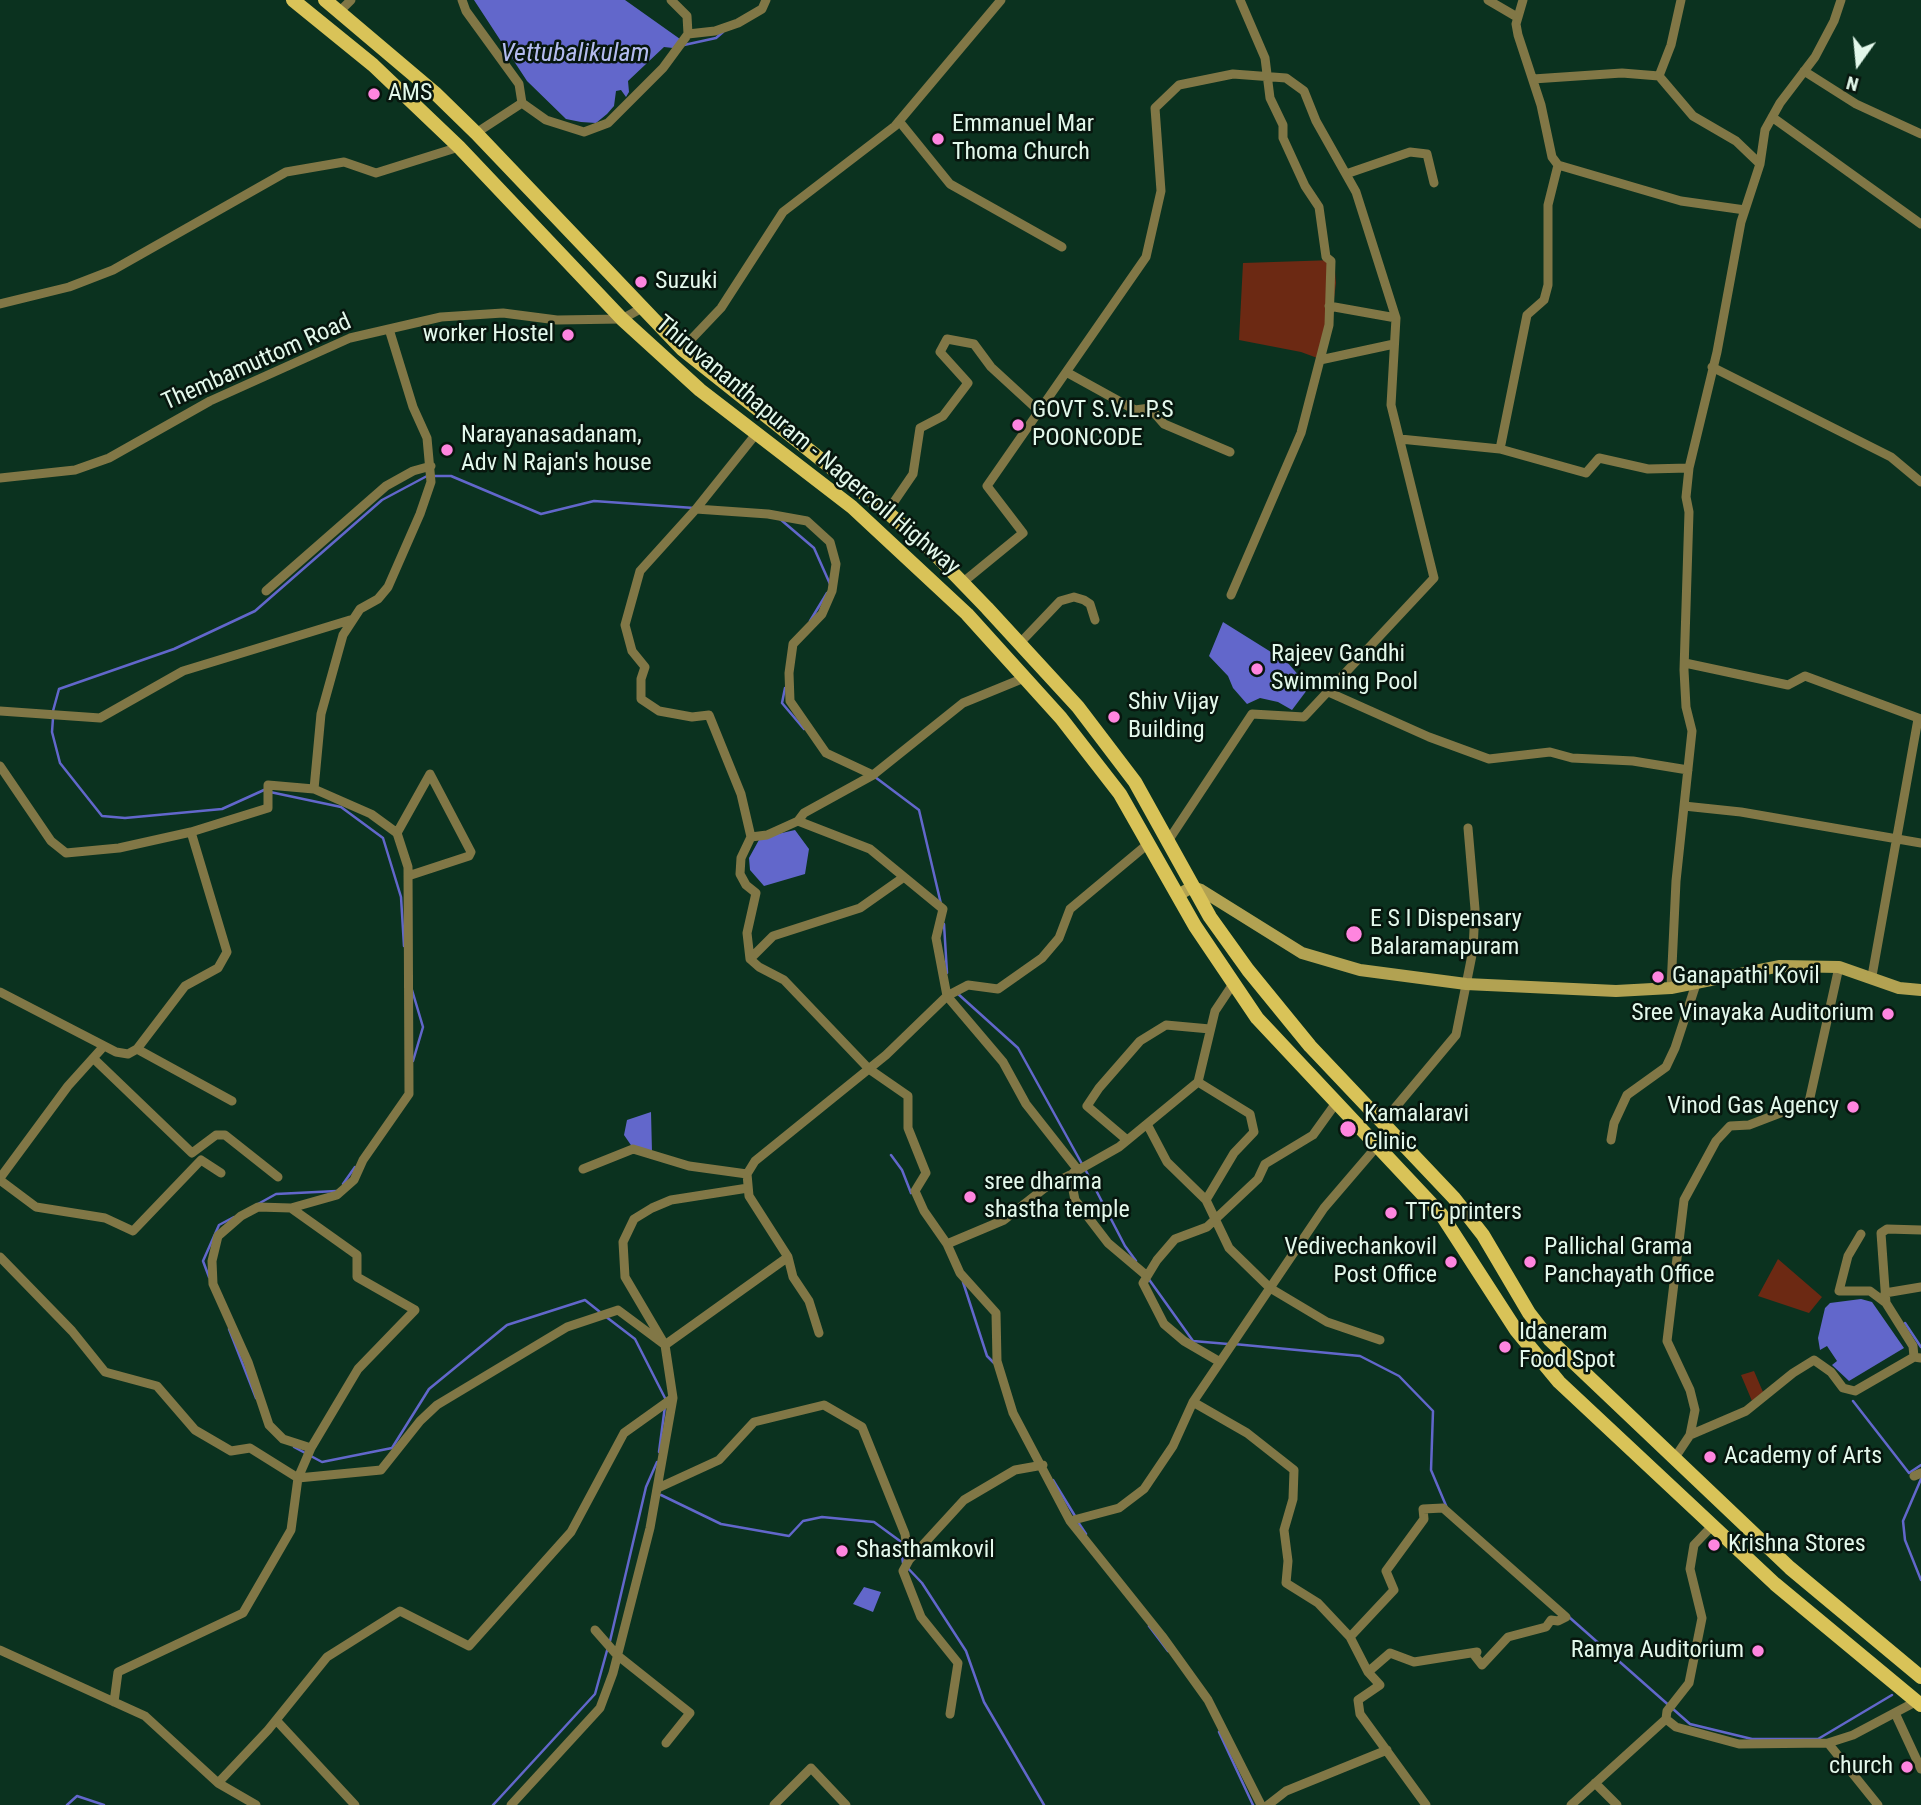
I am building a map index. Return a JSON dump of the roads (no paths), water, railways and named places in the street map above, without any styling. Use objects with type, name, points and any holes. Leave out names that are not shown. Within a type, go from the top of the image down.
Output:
[{"type":"main road","name":"Thiruvananthapuram - Nagercoil Highway","points":[[293,0],[373,65],[459,147],[622,319],[700,390],[852,507],[967,614],[1061,718],[1111,783],[1233,984],[1257,1018],[1441,1214],[1516,1330],[1559,1382],[1793,1600],[1919,1703]]},
{"type":"main road","name":"Thiruvananthapuram - Nagercoil Highway","points":[[325,0],[435,93],[476,133],[682,349],[930,549],[1020,643],[1078,707],[1135,782],[1210,917],[1275,1005],[1467,1214],[1550,1340],[1790,1568],[1921,1677]]},
{"type":"main road","points":[[1178,895],[1192,887],[1302,953],[1360,970],[1466,984],[1616,992],[1671,988],[1780,966],[1839,967],[1872,976],[1899,988],[1921,990]]},
{"type":"street","points":[[339,12],[351,0]]},
{"type":"street","points":[[463,0],[466,11],[519,84],[522,103],[546,120],[584,132],[608,123],[663,68],[688,34],[687,16],[671,0]]},
{"type":"street","points":[[688,34],[715,31],[738,23],[762,9],[766,0]]},
{"type":"street","points":[[682,349],[721,308],[783,212],[899,121],[1001,0]]},
{"type":"street","points":[[1231,595],[1301,433],[1329,325],[1331,261],[1326,257],[1319,207],[1305,186],[1283,138],[1283,125],[1270,98],[1265,58],[1240,0]]},
{"type":"street","points":[[1488,0],[1517,18]]},
{"type":"street","points":[[1523,0],[1517,18],[1518,35],[1533,79],[1552,157],[1558,165],[1681,201],[1745,210]]},
{"type":"street","points":[[1659,76],[1671,45],[1681,0]]},
{"type":"street","points":[[1671,988],[1676,881],[1692,731],[1686,707],[1685,663],[1689,512],[1686,497],[1689,468],[1723,324],[1728,279],[1745,210],[1760,164],[1765,130],[1834,21],[1841,0]]},
{"type":"street","points":[[1804,71],[1856,104],[1921,134]]},
{"type":"street","points":[[1533,79],[1622,73],[1659,76],[1693,116],[1736,141],[1760,164]]},
{"type":"street","points":[[962,583],[1023,533],[986,486],[1068,373],[1146,257],[1161,191],[1155,108],[1179,85],[1233,74],[1267,74],[1286,78],[1304,91],[1356,192],[1396,318],[1391,405],[1434,578],[1304,717],[1251,714],[1168,841]]},
{"type":"street","points":[[476,133],[522,103]]},
{"type":"street","points":[[1772,117],[1921,224]]},
{"type":"street","points":[[899,121],[950,184],[1062,247]]},
{"type":"street","points":[[0,304],[69,287],[113,270],[285,172],[344,162],[376,173],[459,147]]},
{"type":"street","points":[[1346,174],[1410,152],[1427,154],[1434,183]]},
{"type":"street","points":[[1500,449],[1527,315],[1544,300],[1548,285],[1548,205],[1558,165]]},
{"type":"street","points":[[1329,306],[1396,318]]},
{"type":"street","points":[[622,319],[642,308]]},
{"type":"street","name":"Thembamuttom Road","points":[[0,478],[75,470],[109,458],[210,401],[350,338],[441,317],[503,313],[557,320],[622,319]]},
{"type":"street","points":[[0,711],[100,718],[183,671],[350,620],[388,587],[431,482],[427,438],[389,329]]},
{"type":"street","points":[[887,512],[913,474],[920,428],[943,416],[968,383],[940,352],[947,339],[974,344],[991,367],[1040,412]]},
{"type":"street","points":[[1320,360],[1394,344]]},
{"type":"street","points":[[1712,367],[1870,445],[1891,457],[1921,482]]},
{"type":"street","points":[[1068,373],[1135,410],[1150,408],[1164,425],[1230,452]]},
{"type":"street","points":[[756,434],[696,509],[640,571],[625,625],[626,637],[632,651],[645,667],[641,679],[641,699],[659,711],[692,717],[709,715],[741,794],[751,837],[741,858],[740,874],[746,885],[756,893],[747,933],[750,959],[784,981],[869,1069],[908,1096],[908,1128],[926,1173],[915,1191],[924,1212],[947,1244],[960,1273],[996,1313],[997,1361],[1013,1413],[1043,1465],[1070,1521],[1162,1636],[1208,1700],[1261,1805]]},
{"type":"street","points":[[1400,439],[1500,449],[1586,473],[1599,458],[1647,470],[1689,468]]},
{"type":"street","points":[[266,591],[386,486],[413,471],[431,466]]},
{"type":"street","points":[[696,509],[768,514],[807,521],[830,542],[836,564],[832,591],[822,614],[793,644],[789,673],[790,701],[825,753],[873,775]]},
{"type":"street","points":[[1020,643],[1060,601],[1074,597],[1084,600],[1090,604],[1095,620]]},
{"type":"street","points":[[314,789],[326,687],[350,620]]},
{"type":"street","points":[[1685,663],[1788,685],[1805,676],[1920,719],[1872,976]]},
{"type":"street","points":[[751,837],[767,835],[798,821],[804,813],[873,775],[963,703],[1024,678]]},
{"type":"street","points":[[1326,691],[1429,737],[1489,759],[1550,752],[1572,758],[1633,761],[1688,770]]},
{"type":"street","points":[[0,766],[51,841],[66,853],[119,848],[191,832],[268,808],[268,785],[314,789],[371,814],[397,833],[404,849],[408,876],[410,1094],[363,1160],[354,1180],[337,1195],[291,1208],[258,1207],[241,1216],[218,1236],[212,1261],[213,1284],[248,1362],[269,1425],[283,1439],[311,1448]]},
{"type":"street","points":[[397,833],[430,774],[471,852],[469,856],[408,876]]},
{"type":"street","points":[[1684,806],[1921,843]]},
{"type":"street","points":[[798,821],[870,849],[943,909],[936,938],[949,996],[1003,1062],[1026,1104],[1074,1172],[1075,1199],[1108,1243],[1147,1276]]},
{"type":"street","points":[[1384,1121],[1456,1035],[1466,984],[1475,909],[1468,828]]},
{"type":"street","points":[[0,992],[122,1054],[137,1049],[185,986],[218,968],[227,952],[191,832]]},
{"type":"street","points":[[819,1333],[809,1301],[793,1277],[788,1257],[749,1196],[747,1174],[755,1161],[869,1069],[949,996],[968,985],[998,989],[1042,958],[1059,938],[1070,909],[1149,843]]},
{"type":"street","points":[[750,959],[774,936],[860,908],[904,877]]},
{"type":"street","points":[[1674,1459],[1690,1435],[1695,1410],[1690,1390],[1667,1342],[1684,1200],[1716,1141],[1730,1126],[1749,1125],[1808,1102],[1839,967]]},
{"type":"street","points":[[1611,1140],[1614,1123],[1627,1096],[1666,1067],[1697,981]]},
{"type":"street","points":[[947,1244],[1004,1220],[1045,1187],[1127,1140],[1198,1082],[1215,1011],[1233,984]]},
{"type":"street","points":[[1127,1140],[1087,1106],[1099,1088],[1140,1041],[1166,1025],[1210,1029]]},
{"type":"street","points":[[104,1046],[0,1179],[36,1206],[105,1218],[133,1231],[201,1160],[221,1173]]},
{"type":"street","points":[[137,1049],[232,1101]]},
{"type":"street","points":[[93,1058],[192,1153],[216,1135],[225,1135],[278,1177]]},
{"type":"street","points":[[1198,1082],[1250,1114],[1254,1132],[1234,1153],[1206,1200]]},
{"type":"street","points":[[1220,1362],[1184,1341],[1164,1324],[1143,1283],[1174,1239],[1207,1227],[1258,1179],[1265,1164],[1313,1135],[1336,1103]]},
{"type":"street","points":[[1147,1124],[1167,1162],[1206,1200],[1229,1248],[1270,1289],[1327,1322],[1380,1340]]},
{"type":"street","points":[[1070,1521],[1119,1508],[1144,1489],[1173,1446],[1179,1427],[1193,1402],[1324,1208],[1378,1145]]},
{"type":"street","points":[[583,1169],[633,1149],[690,1166],[747,1174]]},
{"type":"street","points":[[511,1805],[600,1708],[617,1656],[658,1488],[672,1399],[666,1345],[625,1277],[623,1242],[634,1219],[671,1200],[748,1188]]},
{"type":"street","points":[[114,1702],[118,1672],[243,1613],[291,1530],[298,1478],[311,1448],[358,1369],[415,1310],[357,1277],[358,1255],[291,1208]]},
{"type":"street","points":[[1690,1435],[1746,1411],[1793,1373],[1814,1360],[1831,1373],[1843,1388],[1855,1391],[1917,1357],[1885,1298],[1883,1230],[1921,1230]]},
{"type":"street","points":[[1861,1234],[1848,1256],[1844,1287],[1870,1291],[1885,1298],[1921,1287]]},
{"type":"street","points":[[0,1256],[72,1332],[105,1372],[157,1386],[195,1430],[231,1451],[250,1448],[298,1478],[381,1470],[420,1420],[437,1405],[567,1326],[618,1310],[666,1345]]},
{"type":"street","points":[[666,1345],[788,1257]]},
{"type":"street","points":[[219,1783],[276,1720],[327,1657],[400,1611],[469,1646],[571,1532],[624,1433],[672,1399]]},
{"type":"street","points":[[1193,1402],[1247,1433],[1294,1470],[1293,1499],[1284,1530],[1288,1561],[1286,1583],[1318,1603],[1350,1637],[1368,1672],[1380,1685],[1358,1700],[1360,1714],[1426,1805]]},
{"type":"street","points":[[658,1488],[719,1460],[754,1422],[824,1405],[862,1427],[905,1534],[909,1560]]},
{"type":"street","points":[[950,1714],[958,1663],[921,1617],[903,1571],[909,1560],[964,1500],[1015,1470],[1043,1465]]},
{"type":"street","points":[[1350,1637],[1394,1590],[1386,1571],[1424,1519],[1423,1509],[1443,1508],[1566,1617],[1558,1621],[1551,1620],[1546,1628],[1508,1637],[1482,1665],[1475,1656],[1477,1652],[1414,1662],[1390,1653],[1368,1672]]},
{"type":"street","points":[[1571,1805],[1666,1715],[1694,1673],[1702,1618],[1690,1569],[1694,1545],[1713,1525]]},
{"type":"street","points":[[595,1630],[603,1643],[617,1656],[690,1713],[666,1743]]},
{"type":"street","points":[[0,1650],[145,1716],[219,1783],[256,1805]]},
{"type":"street","points":[[1666,1715],[1676,1727],[1739,1745],[1828,1743],[1853,1735],[1919,1703]]},
{"type":"street","points":[[1895,1713],[1921,1769]]},
{"type":"street","points":[[276,1720],[355,1805]]},
{"type":"street","points":[[1828,1743],[1878,1805]]},
{"type":"street","points":[[1268,1805],[1286,1791],[1387,1750]]},
{"type":"street","points":[[774,1805],[811,1768],[846,1805]]},
{"type":"street","points":[[1595,1783],[1617,1805]]},
{"type":"water","name":"Vettubalikulam","points":[[474,0],[625,0],[680,39],[673,48],[664,47],[628,81],[629,92],[626,97],[621,90],[616,91],[614,106],[607,114],[596,123],[581,122],[566,119],[527,81]]},
{"type":"water","name":"Rajeev Gandhi Swimming Pool","points":[[1223,622],[1287,662],[1301,678],[1307,690],[1292,710],[1278,702],[1260,698],[1247,704],[1233,688],[1228,676],[1209,656]]},
{"type":"water","points":[[795,830],[809,849],[805,874],[764,886],[750,870],[749,858],[760,838]]},
{"type":"water","points":[[651,1112],[652,1152],[635,1151],[624,1135],[627,1120]]},
{"type":"water","points":[[1861,1299],[1872,1302],[1904,1348],[1849,1381],[1832,1365],[1837,1361],[1827,1346],[1820,1350],[1818,1338],[1825,1308],[1830,1303]]},
{"type":"water","points":[[864,1587],[881,1592],[873,1612],[853,1604]]},
{"type":"waterway","points":[[684,45],[716,38],[723,32]]},
{"type":"waterway","points":[[53,711],[59,689],[174,649],[255,611],[382,500],[427,476]]},
{"type":"waterway","points":[[434,476],[451,476],[541,514],[594,501],[694,508]]},
{"type":"waterway","points":[[780,519],[814,548],[830,584]]},
{"type":"waterway","points":[[810,621],[827,593]]},
{"type":"waterway","points":[[785,688],[782,703],[804,729]]},
{"type":"waterway","points":[[53,718],[52,732],[60,763],[102,816],[125,818],[222,809],[264,790]]},
{"type":"waterway","points":[[875,777],[919,810],[941,904]]},
{"type":"waterway","points":[[270,792],[341,807],[383,838],[401,897],[404,946]]},
{"type":"waterway","points":[[944,924],[947,973]]},
{"type":"waterway","points":[[412,990],[423,1027],[413,1061]]},
{"type":"waterway","points":[[957,993],[1018,1048],[1082,1164]]},
{"type":"waterway","points":[[891,1155],[902,1170],[911,1193]]},
{"type":"waterway","points":[[343,1184],[355,1167]]},
{"type":"waterway","points":[[1085,1169],[1125,1246],[1136,1261]]},
{"type":"waterway","points":[[258,1204],[276,1194],[337,1191]]},
{"type":"waterway","points":[[209,1277],[203,1261],[219,1225],[234,1217]]},
{"type":"waterway","points":[[1148,1278],[1193,1341],[1228,1344]]},
{"type":"waterway","points":[[963,1282],[987,1356],[994,1363]]},
{"type":"waterway","points":[[294,1447],[322,1462],[392,1448],[429,1389],[507,1325],[585,1300],[600,1312]]},
{"type":"waterway","points":[[605,1316],[635,1339],[666,1400]]},
{"type":"waterway","points":[[1905,1323],[1921,1347]]},
{"type":"waterway","points":[[229,1329],[256,1398]]},
{"type":"waterway","points":[[1234,1344],[1360,1356],[1399,1376],[1433,1411],[1431,1470],[1447,1508]]},
{"type":"waterway","points":[[1853,1401],[1909,1473],[1921,1465]]},
{"type":"waterway","points":[[659,1452],[665,1406]]},
{"type":"waterway","points":[[610,1641],[646,1487],[657,1462]]},
{"type":"waterway","points":[[1921,1479],[1903,1521],[1905,1540],[1921,1580]]},
{"type":"waterway","points":[[1053,1480],[1075,1516]]},
{"type":"waterway","points":[[661,1495],[721,1524],[789,1536],[803,1521],[822,1517],[874,1522],[900,1541],[903,1563],[922,1583],[966,1651],[984,1702],[1044,1805]]},
{"type":"waterway","points":[[1078,1522],[1086,1534]]},
{"type":"waterway","points":[[1569,1617],[1690,1724],[1752,1739],[1818,1739],[1892,1695]]},
{"type":"waterway","points":[[1149,1626],[1168,1651]]},
{"type":"waterway","points":[[493,1805],[595,1694],[608,1647]]},
{"type":"waterway","points":[[1219,1732],[1253,1805]]},
{"type":"waterway","points":[[67,1805],[77,1796],[104,1805]]},
{"type":"place","name":"AMS","points":[[374,94]]},
{"type":"place","name":"Emmanuel Mar Thoma Church","points":[[938,139]]},
{"type":"place","name":"Suzuki","points":[[641,282]]},
{"type":"place","name":"worker Hostel","points":[[568,335]]},
{"type":"place","name":"GOVT S.V.L.P.S POONCODE","points":[[1018,425]]},
{"type":"place","name":"Narayanasadanam, Adv N Rajan's house","points":[[447,450]]},
{"type":"place","name":"Rajeev Gandhi Swimming Pool","points":[[1257,669]]},
{"type":"place","name":"Shiv Vijay Building","points":[[1114,717]]},
{"type":"place","name":"E S I Dispensary Balaramapuram","points":[[1354,934]]},
{"type":"place","name":"Ganapathi Kovil","points":[[1658,977]]},
{"type":"place","name":"Sree Vinayaka Auditorium","points":[[1888,1014]]},
{"type":"place","name":"Vinod Gas Agency","points":[[1853,1107]]},
{"type":"place","name":"Kamalaravi Clinic","points":[[1348,1129]]},
{"type":"place","name":"sree dharma shastha temple","points":[[970,1197]]},
{"type":"place","name":"TTC printers","points":[[1391,1213]]},
{"type":"place","name":"Vedivechankovil Post Office","points":[[1451,1262]]},
{"type":"place","name":"Pallichal Grama Panchayath Office","points":[[1530,1262]]},
{"type":"place","name":"Idaneram Food Spot","points":[[1505,1347]]},
{"type":"place","name":"Academy of Arts","points":[[1710,1457]]},
{"type":"place","name":"Krishna Stores","points":[[1714,1545]]},
{"type":"place","name":"Shasthamkovil","points":[[842,1551]]},
{"type":"place","name":"Ramya Auditorium","points":[[1758,1651]]},
{"type":"place","name":"church","points":[[1907,1767]]}]
